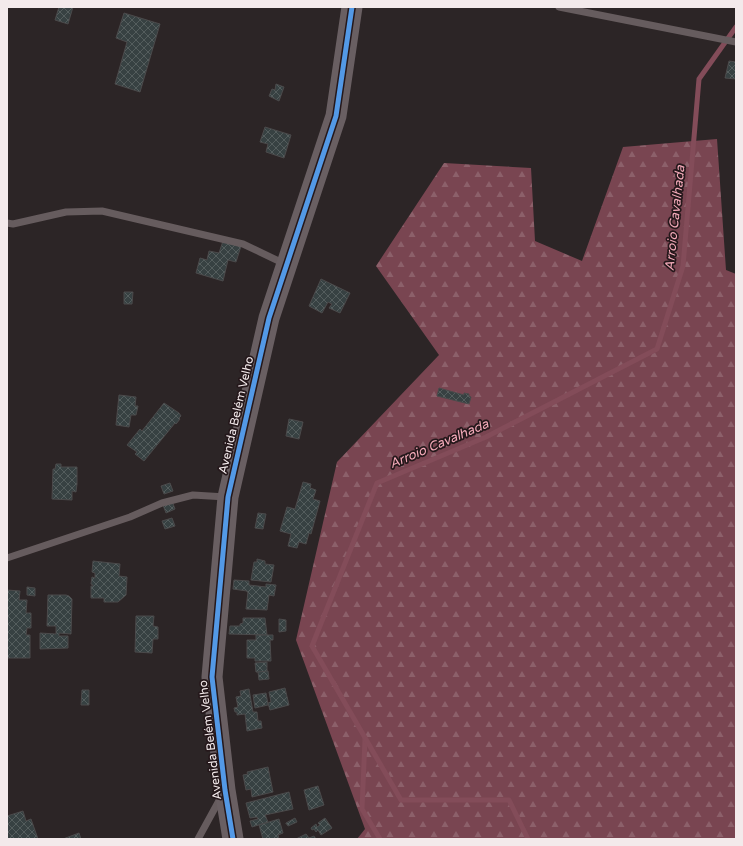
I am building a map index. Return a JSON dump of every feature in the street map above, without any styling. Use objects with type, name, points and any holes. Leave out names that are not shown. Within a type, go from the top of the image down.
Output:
[{"type":"main road","name":"Avenida Belém Velho","points":[[233,839],[225,790],[212,677],[228,497],[268,318],[336,116],[352,7]]},
{"type":"lane","points":[[560,7],[736,42]]},
{"type":"lane","points":[[7,223],[13,224],[66,212],[102,211],[243,244],[287,264]]},
{"type":"lane","points":[[7,558],[130,516],[162,503],[192,495],[228,497]]},
{"type":"lane","points":[[198,839],[225,790]]},
{"type":"green space","points":[[717,139],[726,270],[736,274],[736,839],[357,839],[365,829],[296,640],[337,462],[439,355],[376,266],[444,163],[531,168],[535,241],[582,261],[623,147]]},
{"type":"building","points":[[59,7],[73,7],[68,24],[55,20]]},
{"type":"building","points":[[124,13],[160,24],[140,92],[115,84],[127,42],[116,38]]},
{"type":"building","points":[[729,61],[736,62],[736,79],[725,78]]},
{"type":"building","points":[[276,84],[284,87],[279,101],[269,96],[272,89],[275,90]]},
{"type":"building","points":[[265,127],[291,135],[284,158],[266,152],[268,144],[260,142]]},
{"type":"building","points":[[223,241],[241,246],[236,262],[228,260],[223,281],[196,273],[200,258],[207,260],[209,251],[219,253]]},
{"type":"building","points":[[321,279],[350,293],[340,313],[329,308],[332,304],[328,302],[322,313],[309,306]]},
{"type":"building","points":[[124,292],[133,292],[132,304],[124,304]]},
{"type":"building","points":[[439,388],[464,395],[464,393],[469,394],[471,397],[469,404],[437,396]]},
{"type":"building","points":[[119,395],[136,397],[135,406],[138,406],[136,415],[131,415],[129,427],[116,425]]},
{"type":"building","points":[[164,403],[179,413],[181,416],[179,418],[180,419],[144,461],[135,454],[137,452],[127,445],[140,429],[142,431]]},
{"type":"building","points":[[289,419],[303,422],[299,439],[286,436]]},
{"type":"building","points":[[56,464],[61,464],[61,467],[77,467],[76,492],[72,491],[72,500],[52,499],[53,469],[55,469]]},
{"type":"building","points":[[303,482],[311,484],[310,488],[316,490],[313,499],[320,501],[311,534],[309,533],[306,544],[299,542],[297,548],[288,546],[291,534],[280,531],[287,507],[295,509]]},
{"type":"building","points":[[170,483],[173,491],[164,494],[161,486]]},
{"type":"building","points":[[172,501],[175,509],[166,513],[163,505]]},
{"type":"building","points":[[258,513],[266,514],[263,529],[255,528]]},
{"type":"building","points":[[172,518],[175,526],[165,529],[162,521]]},
{"type":"building","points":[[257,559],[265,561],[265,564],[274,565],[271,582],[251,580],[254,562],[257,562]]},
{"type":"building","points":[[93,561],[120,564],[119,576],[127,577],[126,595],[118,602],[104,602],[104,598],[91,598],[91,586],[93,586],[91,584],[92,577],[95,578],[95,573],[92,572]]},
{"type":"building","points":[[234,580],[249,581],[249,585],[266,587],[266,584],[276,585],[274,596],[269,595],[267,610],[246,609],[248,592],[233,589]]},
{"type":"building","points":[[27,587],[35,588],[35,596],[27,595]]},
{"type":"building","points":[[7,590],[20,591],[19,600],[27,600],[26,613],[31,613],[31,628],[27,628],[26,635],[30,635],[30,658],[7,658]]},
{"type":"building","points":[[48,595],[66,595],[72,599],[71,634],[59,633],[59,636],[68,636],[68,648],[40,649],[40,633],[56,634],[56,626],[47,626]]},
{"type":"building","points":[[136,616],[154,616],[153,626],[158,627],[158,639],[153,639],[152,653],[135,652]]},
{"type":"building","points":[[243,618],[265,618],[267,635],[229,634],[230,626],[240,626],[240,624],[243,623]]},
{"type":"building","points":[[279,619],[286,620],[286,631],[279,632]]},
{"type":"building","points":[[256,635],[273,635],[273,640],[270,640],[271,661],[255,661],[255,658],[247,658],[247,640],[256,640]]},
{"type":"building","points":[[267,662],[267,672],[256,672],[255,663]]},
{"type":"building","points":[[268,671],[269,679],[259,680],[258,672]]},
{"type":"building","points":[[285,688],[289,705],[270,710],[268,703],[271,702],[269,692]]},
{"type":"building","points":[[249,689],[253,712],[257,712],[258,721],[261,721],[262,728],[247,731],[245,714],[237,715],[234,708],[238,707],[236,697],[241,696],[240,691]]},
{"type":"building","points":[[82,690],[89,690],[89,705],[81,705]]},
{"type":"building","points":[[266,693],[268,705],[255,708],[253,695]]},
{"type":"building","points":[[268,767],[273,792],[252,797],[251,789],[246,790],[243,775],[248,774],[247,772]]},
{"type":"building","points":[[318,786],[324,805],[309,810],[304,790]]},
{"type":"building","points":[[289,792],[293,809],[265,815],[268,822],[252,827],[250,821],[258,819],[257,817],[250,818],[246,803]]},
{"type":"building","points":[[23,811],[26,821],[31,819],[38,839],[7,839],[7,816]]},
{"type":"building","points":[[295,818],[297,822],[288,826],[286,824],[286,823]]},
{"type":"building","points":[[325,818],[332,828],[321,835],[318,830],[316,832],[314,829],[312,830],[311,828],[316,824],[317,827],[320,825],[318,823]]},
{"type":"building","points":[[279,819],[283,833],[278,835],[279,839],[263,839],[259,825]]},
{"type":"building","points":[[79,833],[81,839],[63,839]]},
{"type":"building","points":[[306,834],[309,838],[314,836],[316,839],[296,839]]},
{"type":"waterway","name":"Arroio Cavalhada","points":[[528,839],[509,800],[401,800],[312,646],[377,483],[486,437],[657,349],[683,266],[699,79],[736,27]]},
{"type":"waterway","points":[[365,739],[362,809],[380,839]]},
{"type":"cycle path","points":[[233,839],[225,790],[212,677],[228,497],[269,318],[336,116],[352,7]]}]
